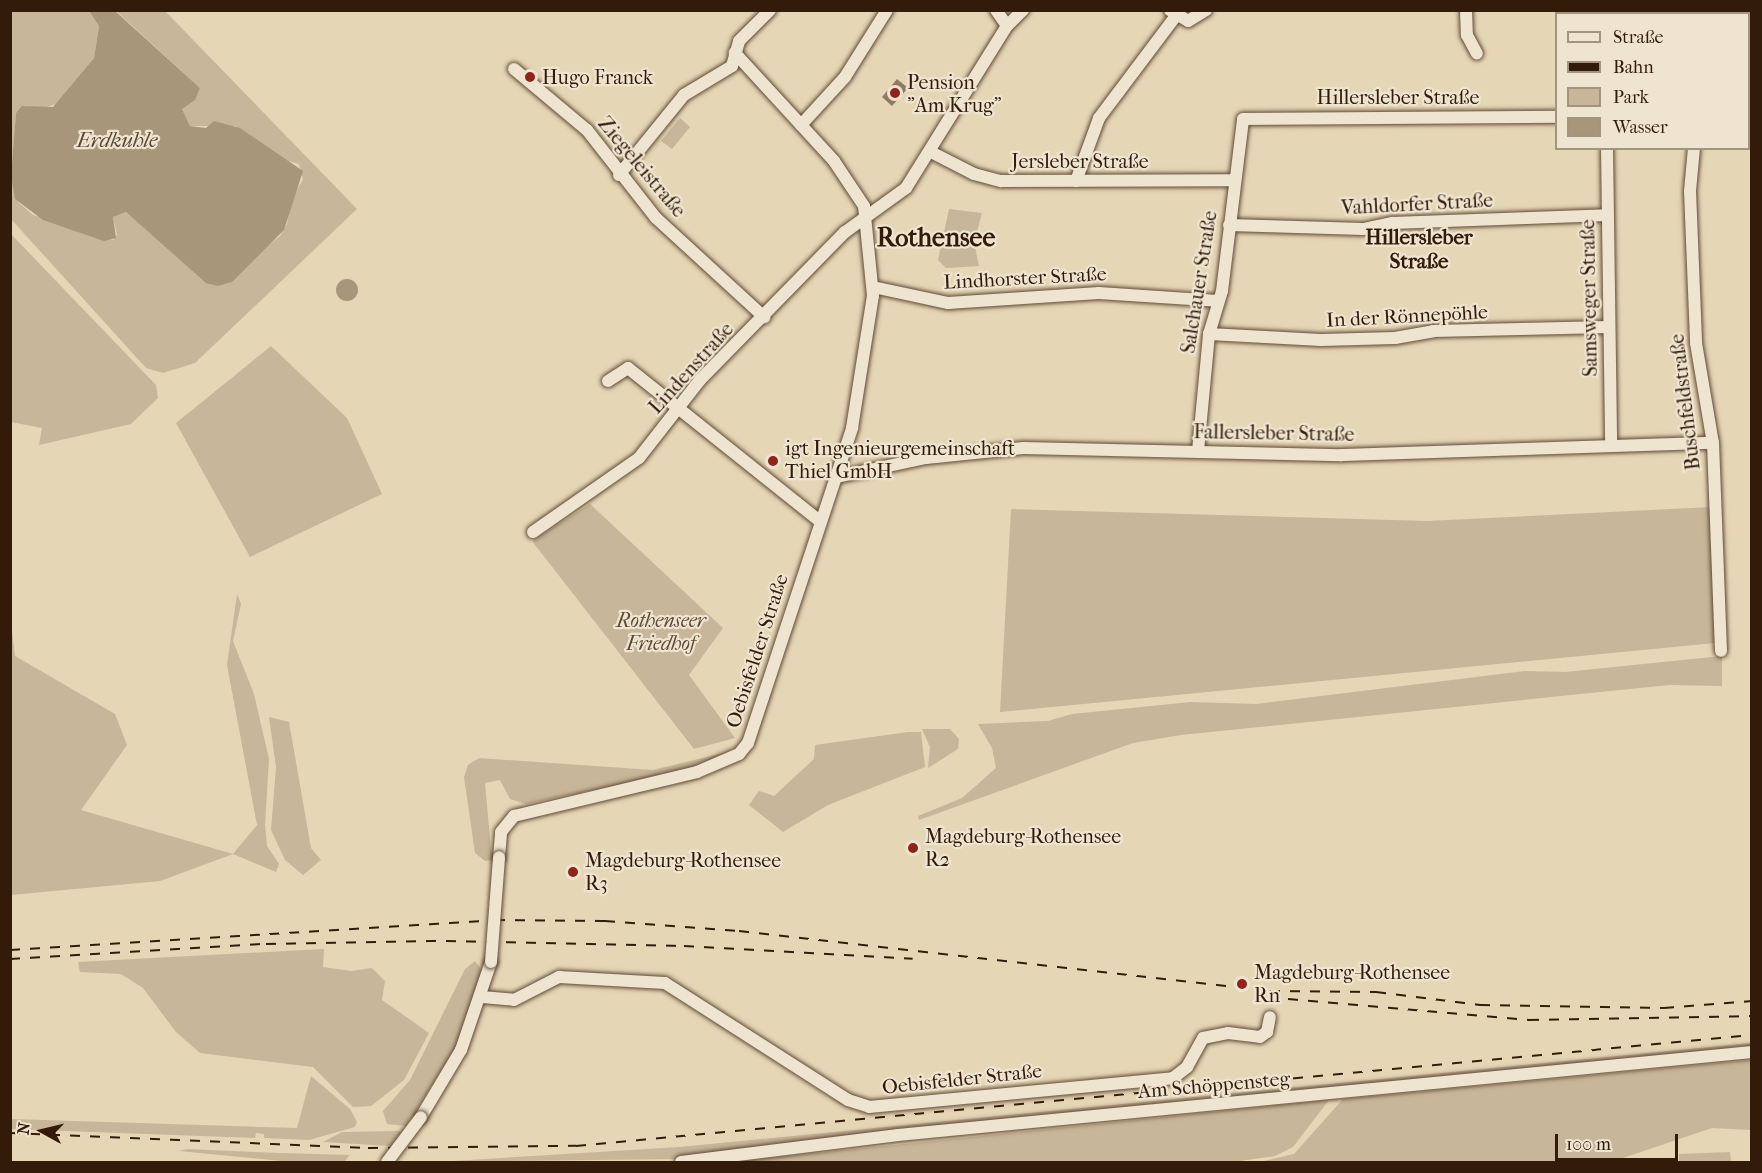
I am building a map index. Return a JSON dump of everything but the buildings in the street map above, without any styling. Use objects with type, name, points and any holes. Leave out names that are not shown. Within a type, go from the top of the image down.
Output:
[{"type":"street","points":[[620,175],[684,95],[723,75],[732,66],[739,41],[770,10]]},
{"type":"street","points":[[801,125],[845,77],[887,10]]},
{"type":"street","points":[[996,10],[1007,26]]},
{"type":"street","name":"Lindenstraße","points":[[533,532],[639,458],[676,406],[764,317],[866,215],[906,188],[931,152],[1007,26],[1023,10]]},
{"type":"street","points":[[1076,181],[1099,118],[1173,13],[1191,21],[1206,10]]},
{"type":"street","points":[[1466,10],[1467,35],[1477,54]]},
{"type":"street","points":[[735,53],[848,179],[866,215]]},
{"type":"street","name":"Ziegeleistraße","points":[[514,69],[601,144],[620,175],[664,225],[764,317]]},
{"type":"street","name":"Hillersleber Straße","points":[[1241,120],[1248,116],[1555,117]]},
{"type":"street","name":"Salchauer Straße","points":[[1198,451],[1209,334],[1218,301],[1241,120]]},
{"type":"street","name":"Samsweger Straße","points":[[1607,150],[1606,215],[1611,446]]},
{"type":"street","name":"Buschfeldstraße","points":[[1694,150],[1690,191],[1696,343],[1713,443],[1721,651]]},
{"type":"street","name":"Jersleber Straße","points":[[931,152],[991,179],[1234,180]]},
{"type":"street","name":"Oebisfelder Straße","points":[[387,1162],[421,1117],[455,1063],[482,997],[490,962],[501,832],[514,816],[697,772],[739,754],[748,743],[820,521],[837,477],[859,403],[873,287],[866,215]]},
{"type":"street","name":"Vahldorfer Straße","points":[[1229,225],[1362,230],[1392,223],[1606,215]]},
{"type":"street","name":"Lindhorster Straße","points":[[873,287],[948,303],[1099,292],[1218,301]]},
{"type":"street","name":"In der Rönnepöhle","points":[[1209,334],[1321,340],[1395,338],[1430,332],[1608,327]]},
{"type":"street","points":[[608,381],[628,368],[820,521]]},
{"type":"street","name":"Fallersleber Straße","points":[[837,477],[926,458],[1007,449],[1342,455],[1713,443]]},
{"type":"street","name":"Oebisfelder Straße","points":[[482,997],[514,1000],[559,977],[662,983],[848,1100],[869,1107],[1173,1078],[1187,1067],[1203,1038],[1228,1033],[1263,1036],[1270,1017]]},
{"type":"street","name":"Am Schöppensteg","points":[[681,1162],[886,1136],[1752,1052]]},
{"type":"green space","points":[[11,10],[89,11],[99,26],[94,58],[56,104],[41,109],[25,106],[16,113],[11,175]]},
{"type":"green space","points":[[115,10],[165,11],[357,209],[195,363],[163,373],[146,368],[11,219],[11,175],[18,202],[33,215],[113,240],[117,235],[113,217],[126,212],[218,286],[280,236],[287,224],[292,197],[303,180],[299,164],[278,158],[235,126],[190,126],[182,109],[200,88]]},
{"type":"green space","points":[[680,118],[690,127],[672,149],[661,141]]},
{"type":"green space","points":[[949,209],[982,213],[974,243],[979,266],[946,268],[938,260]]},
{"type":"green space","points":[[10,233],[156,385],[158,398],[131,424],[39,445],[42,428],[11,422]]},
{"type":"green space","points":[[271,346],[347,418],[382,494],[250,557],[176,423]]},
{"type":"green space","name":"Rothenseer Friedhof","points":[[590,504],[723,628],[689,675],[735,738],[694,749],[532,541]]},
{"type":"green space","points":[[1712,507],[1715,643],[1000,712],[1011,509],[1427,521]]},
{"type":"green space","points":[[237,594],[241,604],[233,641],[254,694],[269,759],[265,825],[267,846],[279,864],[276,872],[233,854],[257,825],[227,665]]},
{"type":"green space","points":[[11,623],[15,656],[115,714],[127,745],[81,810],[233,854],[160,881],[11,895]]},
{"type":"green space","points":[[1722,656],[1722,686],[1669,685],[1181,735],[1133,743],[919,820],[918,816],[962,798],[996,768],[992,748],[978,724],[1048,721],[1072,714],[1191,702],[1256,704],[1525,671],[1565,672]]},
{"type":"green space","points":[[269,717],[289,722],[311,848],[321,860],[303,875],[285,860],[271,830],[276,767]]},
{"type":"green space","points":[[922,729],[950,729],[959,739],[958,749],[928,768],[930,747]]},
{"type":"green space","points":[[921,732],[925,767],[828,805],[783,832],[749,805],[759,791],[774,796],[814,759],[815,745]]},
{"type":"green space","points":[[728,752],[679,772],[526,804],[510,799],[500,780],[485,783],[492,860],[485,861],[475,853],[464,777],[468,765],[479,758],[653,770]]},
{"type":"green space","points":[[324,949],[323,967],[351,971],[372,968],[385,981],[382,1000],[429,1033],[404,1080],[371,1106],[353,1107],[313,1067],[200,1053],[176,1032],[143,988],[121,974],[80,972],[78,962]]},
{"type":"green space","points":[[475,961],[483,972],[458,1044],[406,1126],[387,1124],[383,1111],[410,1080],[465,969]]},
{"type":"green space","points":[[1751,1043],[1751,1049],[772,1144],[680,1159],[436,1162],[679,1147]]},
{"type":"green space","points":[[1751,1060],[1751,1130],[1712,1128],[1611,1162],[1259,1162],[1294,1154],[1343,1099]]},
{"type":"green space","points":[[311,1076],[350,1109],[357,1122],[355,1127],[309,1140],[264,1138],[264,1134],[256,1133],[255,1138],[11,1129],[11,1119],[297,1128]]},
{"type":"green space","points":[[1329,1100],[1293,1147],[1275,1156],[1232,1162],[731,1162]]},
{"type":"green space","points":[[342,1132],[402,1132],[391,1146],[323,1142]]},
{"type":"green space","points":[[187,1149],[350,1155],[344,1162],[292,1162],[179,1151]]},
{"type":"green space","points":[[1730,1152],[1731,1162],[1679,1162],[1679,1154]]},
{"type":"water","name":"Erdkuhle","points":[[89,11],[115,11],[200,88],[195,100],[182,109],[190,126],[206,128],[214,121],[240,128],[303,171],[284,230],[232,282],[218,286],[206,283],[126,212],[113,217],[116,238],[104,241],[43,220],[15,199],[11,175],[16,113],[22,106],[53,107],[94,58],[99,26]]},
{"type":"water","points":[[347,279],[355,282],[358,290],[355,298],[347,301],[339,298],[336,290],[339,282]]},
{"type":"railway","points":[[10,950],[495,920],[605,921],[739,931],[1270,991],[1376,992],[1480,1005],[1664,1008],[1752,1001]]},
{"type":"railway","points":[[10,959],[266,944],[446,941],[684,946],[913,959]]},
{"type":"railway","points":[[1288,999],[1529,1020],[1752,1016]]},
{"type":"railway","points":[[10,1133],[368,1148],[576,1146],[1752,1035]]},
{"type":"place","name":"Hugo Franck","points":[[530,77]]},
{"type":"place","name":"Pension \"Am Krug\"","points":[[895,93]]},
{"type":"place","name":"igt Ingenieurgemeinschaft Thiel GmbH","points":[[773,461]]},
{"type":"place","name":"Magdeburg-Rothensee R2","points":[[913,848]]},
{"type":"place","name":"Magdeburg-Rothensee R3","points":[[573,872]]},
{"type":"place","name":"Magdeburg-Rothensee Rn","points":[[1242,984]]},
{"type":"district","name":"Rothensee","points":[[936,238]]},
{"type":"district","name":"Hillersleber Straße","points":[[1419,249]]}]
